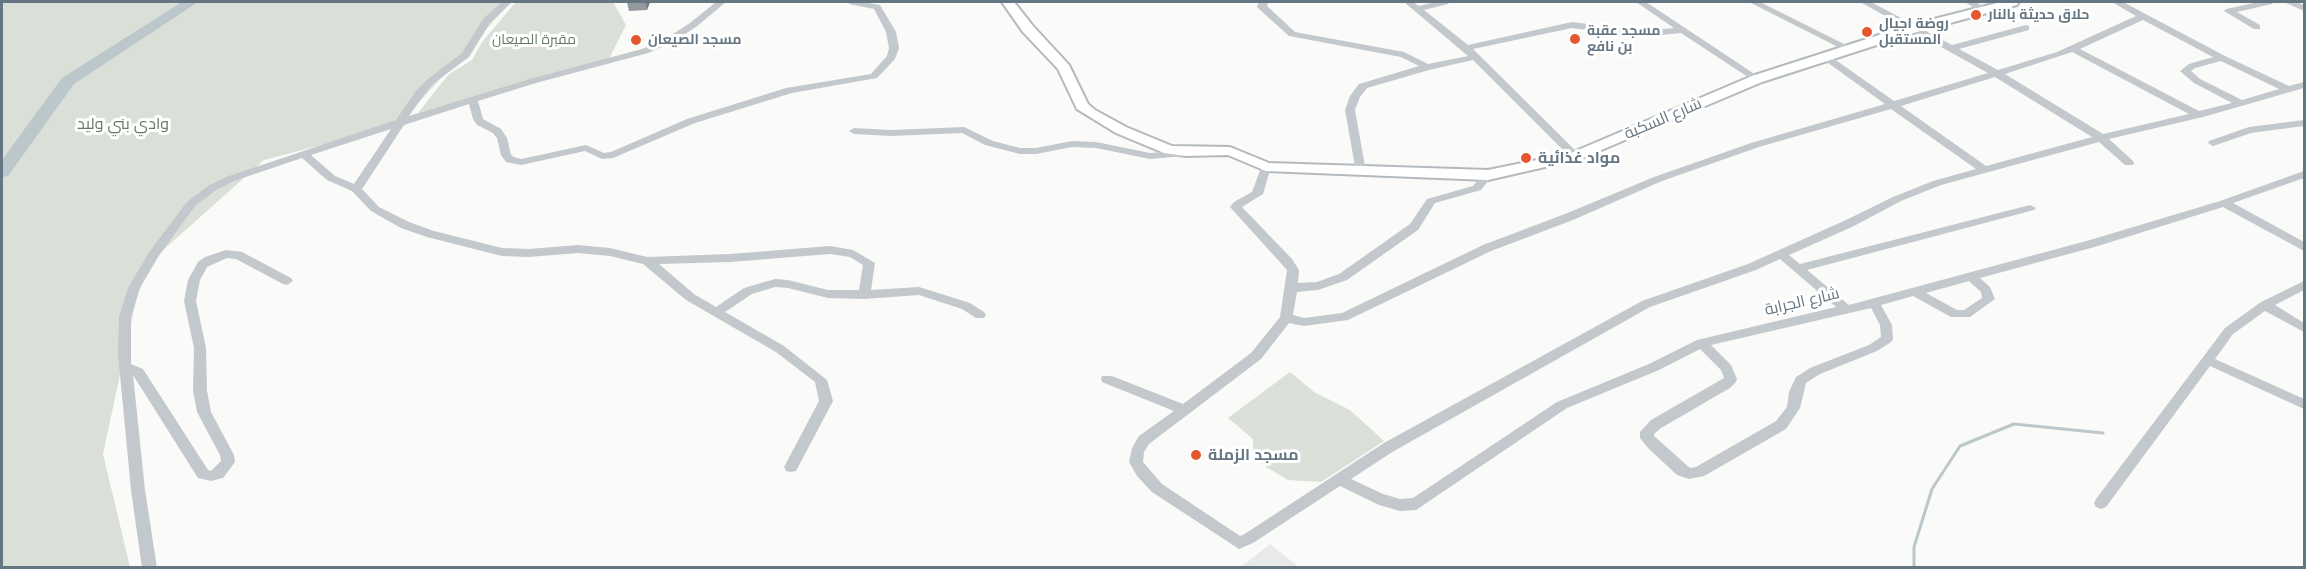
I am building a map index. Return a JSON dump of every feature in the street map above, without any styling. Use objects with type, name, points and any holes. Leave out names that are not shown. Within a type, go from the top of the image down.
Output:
[{"type":"main road","name":"شارع السكبة","points":[[1008,2],[1028,29],[1064,68],[1082,106],[1121,130],[1159,146],[1186,152],[1230,151],[1266,166],[1362,172],[1488,175],[1575,156],[1757,79],[1915,28],[2007,2]]},
{"type":"street","points":[[356,189],[399,122],[431,81],[468,52],[486,21],[507,2]]},
{"type":"street","points":[[150,567],[138,490],[125,366],[125,317],[134,288],[153,255],[180,217],[200,196],[212,188],[303,154],[399,122],[652,48],[693,25],[721,2]]},
{"type":"street","points":[[473,100],[478,119],[497,131],[510,160],[521,162],[586,148],[602,156],[613,155],[691,121],[790,90],[874,76],[892,57],[894,48],[891,32],[877,7],[852,2]]},
{"type":"street","points":[[1264,2],[1262,7],[1292,34],[1404,55],[1427,67]]},
{"type":"street","points":[[1408,2],[1466,48],[1575,156]]},
{"type":"street","points":[[1418,9],[1445,2]]},
{"type":"street","points":[[1641,2],[1757,79]]},
{"type":"street","points":[[1754,2],[1851,50]]},
{"type":"street","points":[[1865,2],[1996,73],[2101,138],[2129,163]]},
{"type":"street","points":[[1970,2],[1982,9]]},
{"type":"street","points":[[2117,2],[2288,90]]},
{"type":"street","points":[[2237,2],[2247,7]]},
{"type":"street","points":[[2257,27],[2229,12],[2269,2]]},
{"type":"street","points":[[2289,2],[2304,9]]},
{"type":"street","points":[[1286,318],[1304,322],[1344,317],[1487,248],[1569,217],[1658,178],[1755,145],[2049,58],[2144,16]]},
{"type":"street","points":[[1466,48],[1572,25],[1642,34],[1683,30]]},
{"type":"street","points":[[1952,48],[2026,28]]},
{"type":"street","points":[[2071,48],[2199,115]]},
{"type":"street","points":[[1362,172],[1350,110],[1355,96],[1366,84],[1427,67],[1475,57]]},
{"type":"street","points":[[1827,58],[1983,169]]},
{"type":"street","points":[[2222,58],[2186,68],[2185,71],[2197,81],[2241,104]]},
{"type":"street","points":[[1266,166],[1257,194],[1236,207],[1293,270],[1286,318],[1256,356],[1144,440],[1137,452],[1136,462],[1157,488],[1239,543],[1389,447],[1632,310],[1752,267],[1915,191],[1983,169],[2199,115],[2304,85]]},
{"type":"street","points":[[2213,144],[2249,130],[2304,123]]},
{"type":"street","points":[[854,131],[891,133],[964,130],[989,143],[1020,150],[1036,151],[1072,144],[1096,145],[1150,156],[1186,152]]},
{"type":"street","points":[[303,154],[331,178],[356,189],[375,209],[395,220],[431,234],[502,252],[529,253],[578,249],[610,252],[647,261],[730,258],[830,250],[853,254],[869,263],[864,296]]},
{"type":"street","name":"شارع الجرابة","points":[[1339,479],[1379,499],[1400,505],[1416,504],[1562,405],[1654,367],[1701,343],[1874,303],[2094,243],[2224,203],[2304,174]]},
{"type":"street","points":[[1291,288],[1318,286],[1343,277],[1414,227],[1431,201],[1477,188],[1488,175]]},
{"type":"street","points":[[2224,203],[2304,247]]},
{"type":"street","points":[[1800,268],[2030,208]]},
{"type":"street","points":[[125,366],[138,372],[203,474],[211,476],[218,474],[228,462],[227,454],[204,412],[200,392],[200,348],[190,301],[194,280],[202,265],[226,254],[238,255],[287,281]]},
{"type":"street","points":[[1781,254],[1846,309]]},
{"type":"street","points":[[647,261],[690,297],[780,349],[821,380],[826,401],[791,467]]},
{"type":"street","points":[[1913,291],[1955,314],[1966,314],[1989,299],[1986,290],[1971,276]]},
{"type":"street","points":[[718,312],[747,291],[775,283],[828,294],[864,296],[919,291],[966,306],[980,315]]},
{"type":"street","points":[[2101,503],[2229,331],[2265,304],[2304,285]]},
{"type":"street","points":[[1701,343],[1726,368],[1731,379],[1725,385],[1656,424],[1647,432],[1647,438],[1682,471],[1689,474],[1699,472],[1781,425],[1793,408],[1801,380],[1815,371],[1873,348],[1887,339],[1886,325],[1874,303]]},
{"type":"street","points":[[2265,304],[2304,328]]},
{"type":"street","points":[[2207,360],[2304,404]]},
{"type":"street","points":[[1107,379],[1186,410]]},
{"type":"shaded area","points":[[1270,544],[1299,567],[1241,567]]},
{"type":"green space","name":"وادي بني وليد","points":[[2,2],[511,2],[398,125],[264,160],[143,268],[103,454],[130,567],[2,567]]},
{"type":"green space","name":"مقبرة الصيعان","points":[[516,2],[613,2],[626,25],[609,59],[418,113],[448,75],[472,60],[482,42]]},
{"type":"green space","points":[[1290,372],[1314,392],[1350,410],[1384,441],[1321,482],[1288,480],[1263,465],[1253,453],[1253,439],[1228,418]]},
{"type":"waterway","name":"وادي بني وليد","points":[[2,172],[68,81],[191,2]]},
{"type":"waterway","points":[[1914,568],[1914,547],[1932,489],[1960,446],[2014,424],[2103,433]]},
{"type":"place","name":"حلاق حديثة بالنار","points":[[1976,15]]},
{"type":"place","name":"روضة اجيال المستقبل","points":[[1867,32]]},
{"type":"place","name":"مسجد عقبة بن نافع","points":[[1575,39]]},
{"type":"place","name":"مسجد الصيعان","points":[[636,40]]},
{"type":"place","name":"مواد غذائية","points":[[1526,158]]},
{"type":"place","name":"مسجد الزملة","points":[[1196,455]]}]
